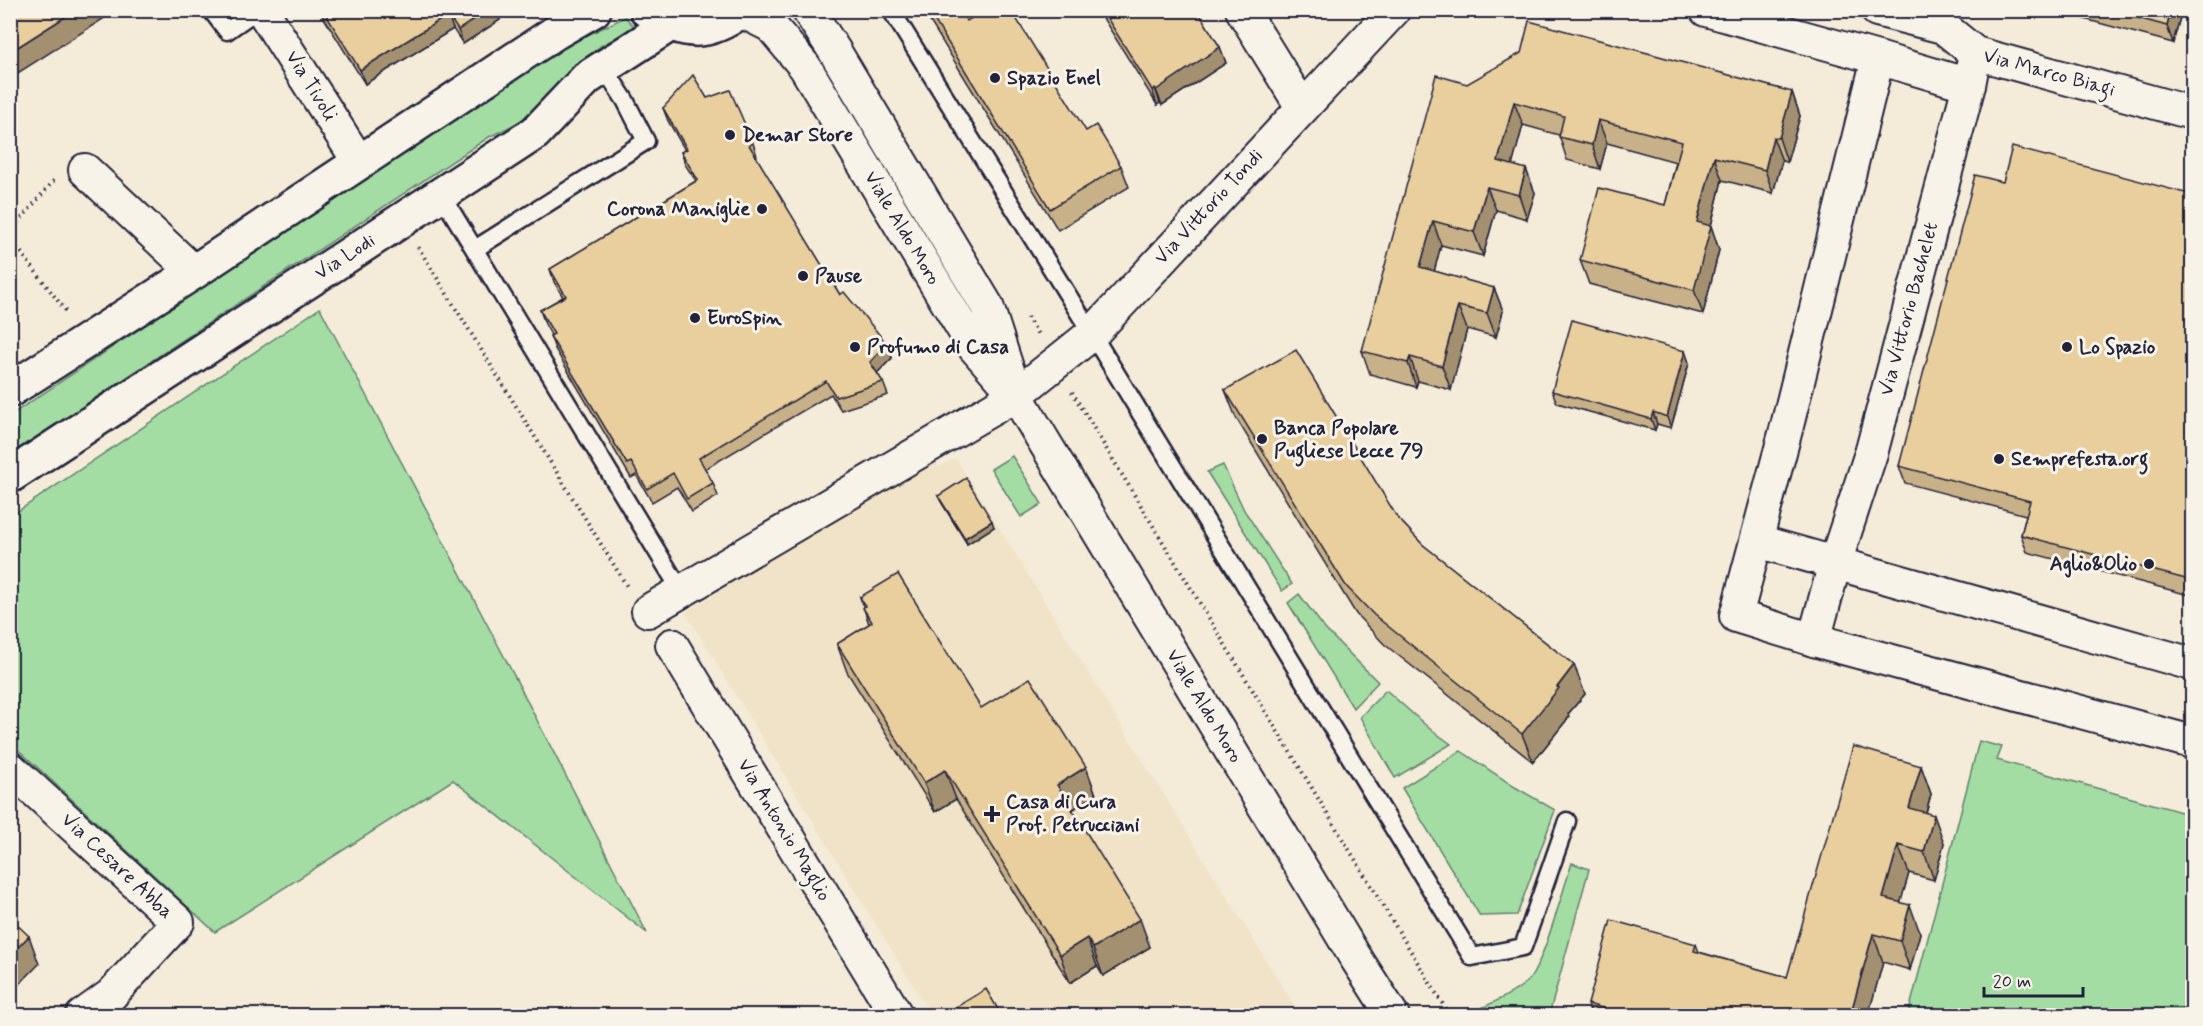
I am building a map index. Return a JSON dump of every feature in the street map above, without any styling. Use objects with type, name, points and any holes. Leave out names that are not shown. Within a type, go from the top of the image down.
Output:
[{"type":"street","name":"Via Tivoli","points":[[262,10],[358,162]]},
{"type":"street","points":[[10,390],[194,272],[555,32],[594,10]]},
{"type":"street","name":"Viale Aldo Moro","points":[[808,10],[987,306],[1016,395]]},
{"type":"street","points":[[1242,10],[1302,107]]},
{"type":"street","name":"Via Vittorio Tondi","points":[[1016,395],[1092,334],[1394,10]]},
{"type":"street","name":"Via Marco Biagi","points":[[1706,10],[1969,85]]},
{"type":"street","name":"Via Marco Biagi","points":[[1877,10],[1943,27],[1975,53],[2193,113]]},
{"type":"street","name":"Viale Aldo Moro","points":[[658,18],[694,30],[719,25],[741,11],[771,26],[805,67],[974,346],[1016,395],[1383,1010]]},
{"type":"street","name":"Via Lodi","points":[[10,476],[535,133],[587,78],[604,68],[658,18]]},
{"type":"street","name":"Via Vittorio Bachelet","points":[[1814,640],[1872,450],[1969,85],[1975,53]]},
{"type":"street","points":[[1878,58],[1757,541],[1736,616],[1814,640],[2193,742]]},
{"type":"street","points":[[85,170],[194,272]]},
{"type":"street","points":[[648,611],[675,581],[1016,395]]},
{"type":"street","points":[[1757,541],[2193,664]]},
{"type":"street","name":"Via Antonio Maglio","points":[[672,645],[897,1016]]},
{"type":"street","name":"Via Cesare Abba","points":[[12,771],[178,922],[111,995],[82,1016]]},
{"type":"lane","points":[[211,10],[227,31],[256,10]]},
{"type":"lane","points":[[891,10],[1092,334],[1472,957],[1523,947],[1567,821]]},
{"type":"lane","points":[[475,249],[646,141],[625,100],[604,68]]},
{"type":"lane","points":[[441,194],[675,581]]},
{"type":"path","points":[[10,231],[56,178]]},
{"type":"path","points":[[10,238],[70,317]]},
{"type":"path","points":[[413,239],[631,593],[675,581]]},
{"type":"path","points":[[1026,315],[1450,1016]]},
{"type":"shaded area","name":"Casa di Cura Prof. Petrucciani","points":[[956,458],[1300,1015],[931,1015],[685,612],[935,461],[939,467]]},
{"type":"green space","points":[[625,17],[636,28],[602,45],[575,67],[541,103],[519,122],[489,137],[11,454],[11,415],[557,50]]},
{"type":"green space","points":[[320,308],[647,933],[453,780],[215,932],[11,743],[11,516]]},
{"type":"green space","points":[[1012,456],[1042,504],[1021,517],[991,469]]},
{"type":"green space","points":[[1223,465],[1244,510],[1292,584],[1282,591],[1207,472]]},
{"type":"green space","points":[[1299,594],[1325,629],[1378,682],[1353,708],[1288,603]]},
{"type":"green space","points":[[1386,690],[1430,729],[1451,744],[1395,778],[1360,717]]},
{"type":"green space","points":[[1979,741],[2002,747],[1997,760],[2192,815],[2192,1015],[1908,1015]]},
{"type":"green space","points":[[1461,751],[1555,810],[1517,915],[1480,916],[1402,788]]},
{"type":"green space","points":[[1572,863],[1589,869],[1549,1015],[1467,1015],[1507,996],[1528,981],[1534,973],[1546,944]]},
{"type":"building","points":[[10,10],[76,10],[10,52]]},
{"type":"building","points":[[323,10],[488,10],[458,30],[448,15],[360,70]]},
{"type":"building","points":[[928,10],[961,10],[967,21],[984,10],[1011,10],[1086,131],[1096,125],[1121,166],[1050,209]]},
{"type":"building","points":[[1102,10],[1197,10],[1220,47],[1156,90],[1155,88],[1152,90]]},
{"type":"building","points":[[2109,10],[2171,10],[2167,26]]},
{"type":"building","points":[[1529,21],[1792,92],[1779,138],[1773,137],[1765,170],[1714,157],[1697,222],[1711,226],[1694,290],[1580,260],[1599,188],[1665,205],[1682,142],[1598,120],[1592,145],[1559,137],[1564,116],[1514,102],[1498,161],[1526,169],[1519,195],[1487,187],[1474,232],[1433,221],[1420,267],[1494,288],[1487,313],[1458,306],[1442,366],[1410,357],[1408,363],[1362,351],[1436,75],[1467,84],[1521,53]]},
{"type":"building","points":[[693,75],[707,98],[730,90],[753,143],[749,145],[840,295],[844,292],[887,344],[870,362],[883,382],[836,397],[826,381],[699,458],[713,483],[687,499],[673,473],[647,489],[631,462],[627,464],[550,336],[554,334],[540,310],[566,296],[550,269],[698,180],[681,152],[687,149],[663,108]]},
{"type":"building","name":"Lo Spazio","points":[[2012,147],[2193,195],[2193,581],[2021,535],[2030,501],[1899,466],[1975,175],[2003,182]]},
{"type":"building","points":[[1572,320],[1685,351],[1667,417],[1653,412],[1651,419],[1552,391]]},
{"type":"building","points":[[1296,350],[1397,517],[1422,544],[1574,665],[1557,687],[1559,688],[1522,734],[1374,615],[1346,586],[1225,390]]},
{"type":"building","points":[[966,478],[992,521],[965,538],[938,496]]},
{"type":"building","points":[[898,574],[981,708],[1030,678],[1086,767],[1057,785],[1140,919],[1093,948],[1087,938],[1060,955],[945,770],[924,783],[837,644],[872,622],[863,608],[865,606],[860,597]]},
{"type":"building","points":[[1853,746],[1921,766],[1909,808],[1934,815],[1924,852],[1898,845],[1883,898],[1910,905],[1900,941],[1873,934],[1850,1016],[1630,1016],[1588,1004],[1611,920],[1696,944],[1694,951],[1787,977]]},
{"type":"building","points":[[10,918],[29,936],[10,955]]},
{"type":"building","points":[[986,989],[1002,1016],[957,1016],[953,1009]]},
{"type":"place","name":"Spazio Enel","points":[[995,78]]},
{"type":"place","name":"Demar Store","points":[[730,135]]},
{"type":"place","name":"Corona Maniglie","points":[[762,209]]},
{"type":"place","name":"Pause","points":[[803,276]]},
{"type":"place","name":"EuroSpin","points":[[695,318]]},
{"type":"place","name":"Profumo di Casa","points":[[855,347]]},
{"type":"place","name":"Lo Spazio","points":[[2067,347]]},
{"type":"place","name":"Banca Popolare Pugliese Lecce 79","points":[[1262,439]]},
{"type":"place","name":"Semprefesta.org","points":[[1999,459]]},
{"type":"place","name":"Aglio&Olio","points":[[2149,564]]},
{"type":"place","name":"Casa di Cura Prof. Petrucciani","points":[[992,814]]}]
